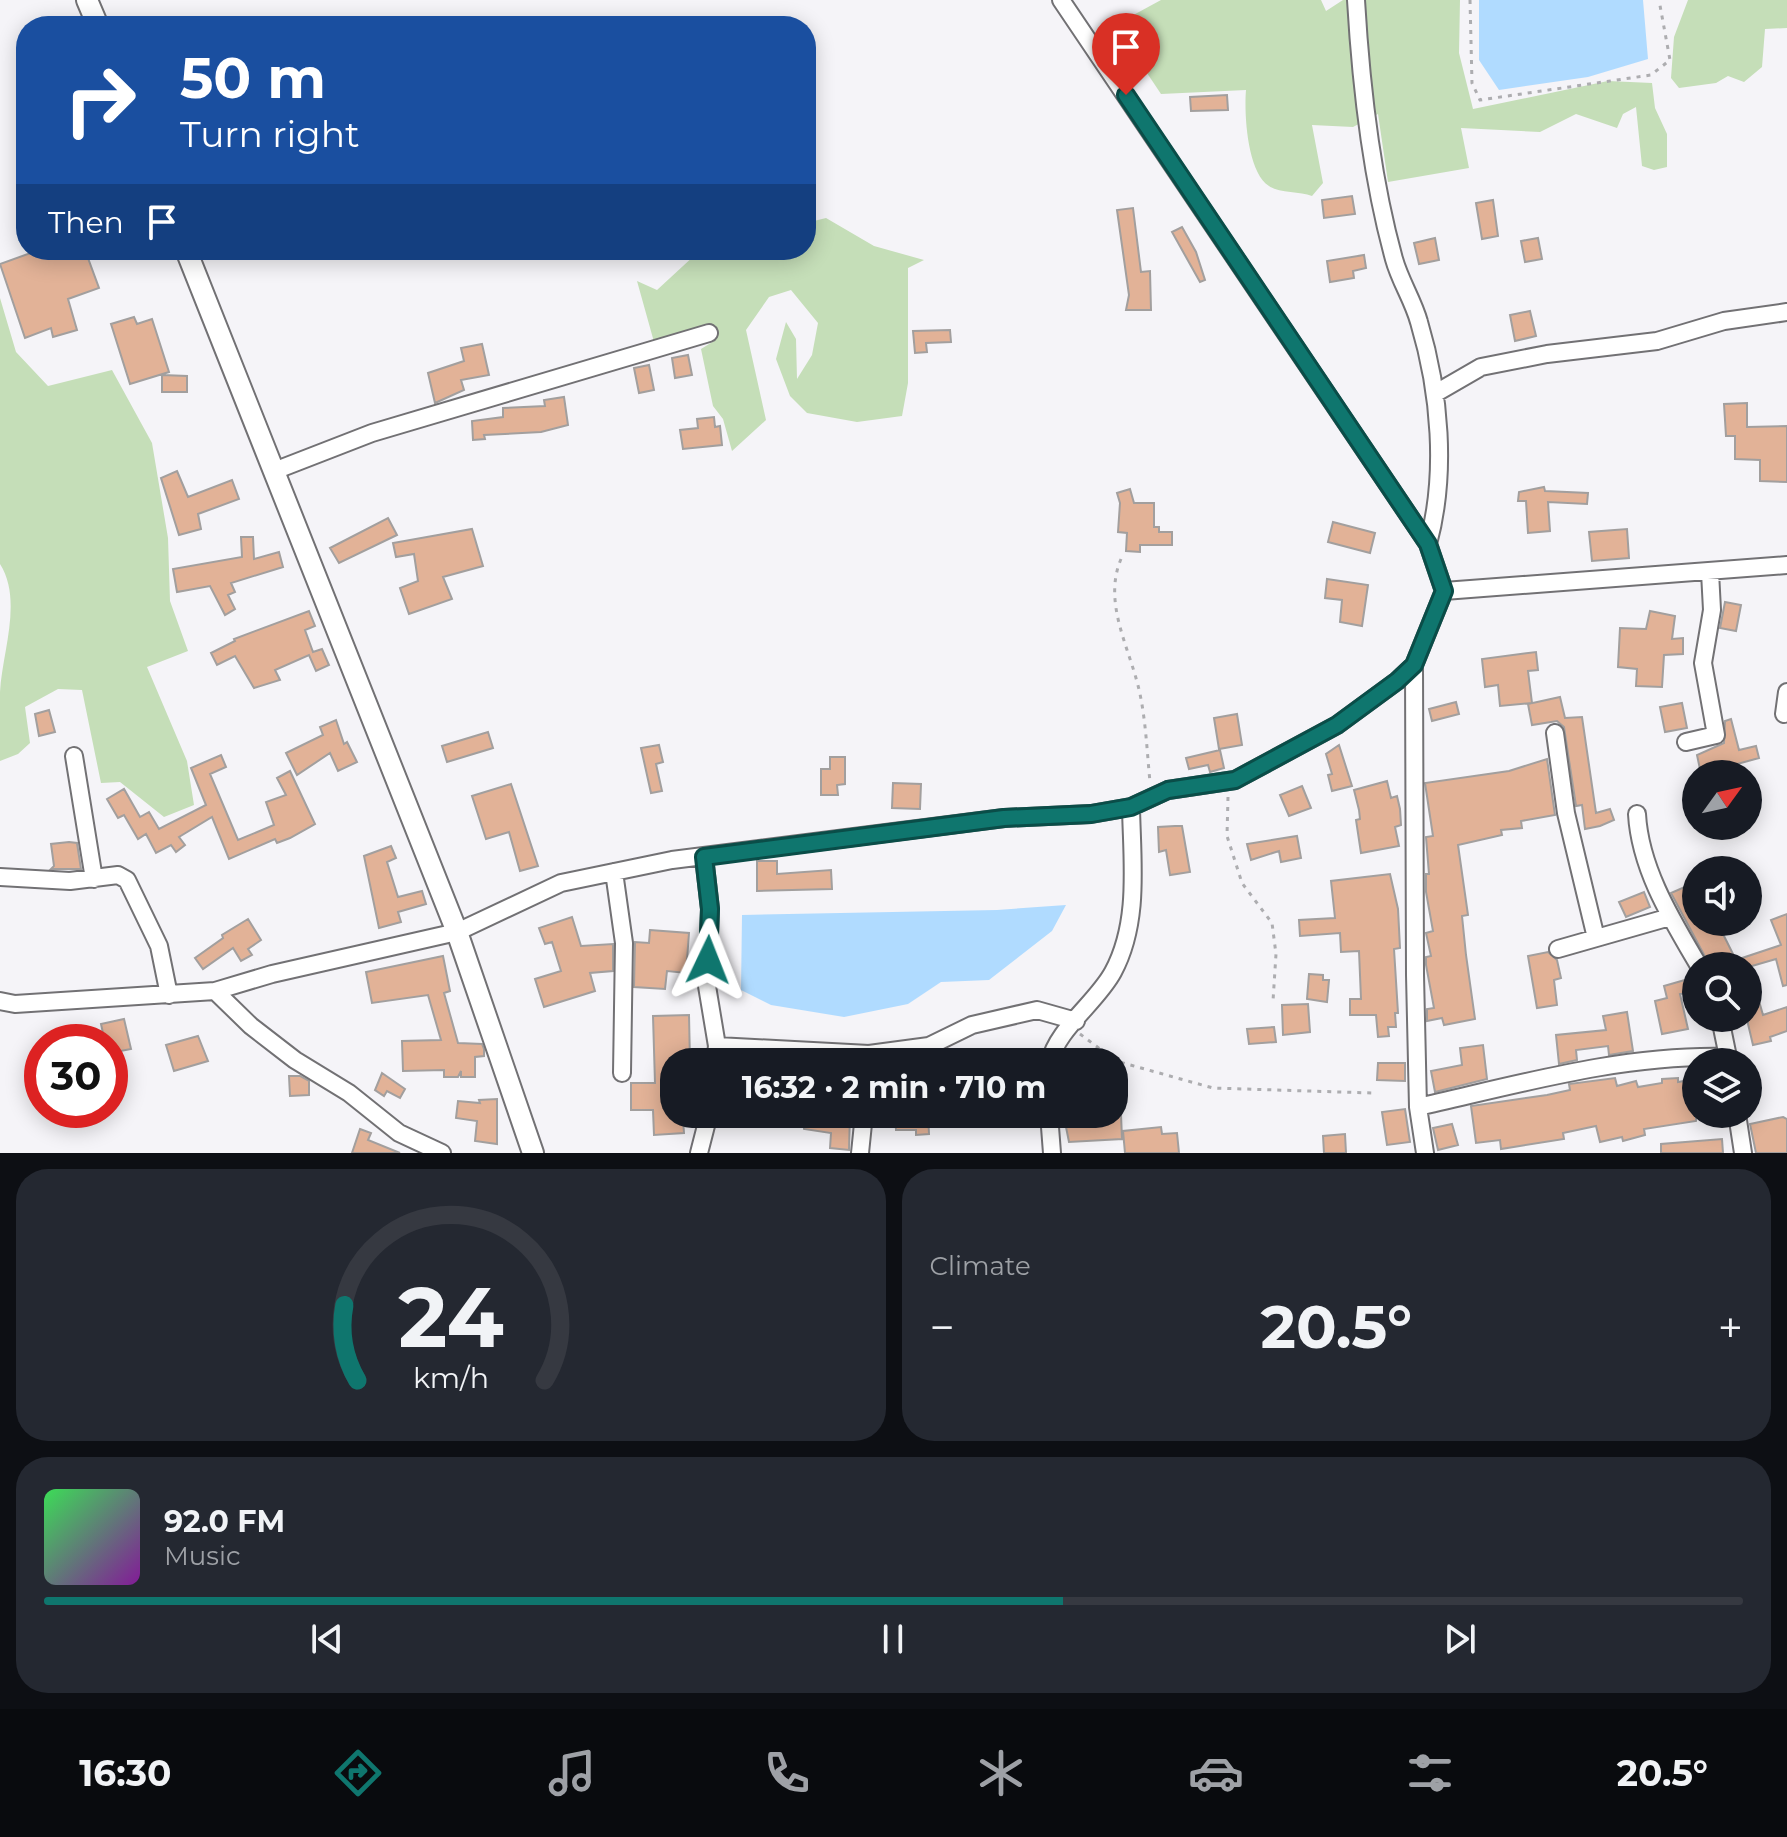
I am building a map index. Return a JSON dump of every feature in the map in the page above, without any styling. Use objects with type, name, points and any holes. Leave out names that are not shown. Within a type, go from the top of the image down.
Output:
[{"type":"main road","points":[[190,260],[457,932],[533,1153]]},
{"type":"street","points":[[1061,0],[1428,544],[1444,591],[1414,665],[1418,1107],[1425,1153]]},
{"type":"street","points":[[1356,0],[1370,137],[1384,216],[1395,262],[1419,320],[1436,393],[1438,507],[1428,544]]},
{"type":"street","points":[[1436,393],[1481,367],[1547,354],[1657,341],[1724,321],[1787,312]]},
{"type":"street","points":[[274,471],[372,433],[709,333]]},
{"type":"street","points":[[1444,591],[1787,565]]},
{"type":"street","points":[[1686,742],[1716,735],[1703,663],[1712,610],[1710,572]]},
{"type":"street","points":[[0,1001],[15,1004],[215,991],[272,974],[457,932],[561,883],[614,872],[805,841],[1131,807],[1168,790],[1228,781],[1337,725],[1414,665]]},
{"type":"street","points":[[1784,714],[1787,692]]},
{"type":"street","points":[[1555,733],[1566,813],[1596,938]]},
{"type":"street","points":[[74,756],[94,879]]},
{"type":"street","points":[[1052,1048],[1112,973],[1127,939],[1133,893],[1131,807]]},
{"type":"street","points":[[1637,814],[1642,847],[1670,917],[1691,952]]},
{"type":"street","points":[[704,857],[710,909],[707,986],[715,1048]]},
{"type":"street","points":[[614,872],[624,943],[622,1073]]},
{"type":"street","points":[[0,877],[28,881],[118,875],[127,880],[159,946],[169,995]]},
{"type":"street","points":[[1558,949],[1670,917]]},
{"type":"street","points":[[215,991],[251,1026],[295,1060],[349,1093],[399,1133],[442,1153]]},
{"type":"street","points":[[919,1048],[972,1025],[1037,1010],[1074,1024]]},
{"type":"street","points":[[1418,1107],[1524,1080],[1648,1060],[1682,1060]]},
{"type":"street","points":[[699,1153],[705,1128]]},
{"type":"street","points":[[860,1153],[863,1128]]},
{"type":"street","points":[[1050,1128],[1052,1153]]},
{"type":"street","points":[[1739,1128],[1743,1153]]},
{"type":"path","points":[[1470,0],[1472,83],[1480,100],[1651,75],[1670,60],[1659,0]]},
{"type":"path","points":[[1121,559],[1116,572],[1115,601],[1126,654],[1140,694],[1153,797]]},
{"type":"path","points":[[1228,781],[1227,836],[1242,883],[1272,923],[1276,954],[1273,1001]]},
{"type":"path","points":[[1074,1024],[1116,1061],[1213,1088],[1372,1093]]},
{"type":"green space","points":[[1161,0],[1321,0],[1326,11],[1343,0],[1460,0],[1459,53],[1473,109],[1608,81],[1652,83],[1655,108],[1667,134],[1667,167],[1654,170],[1642,166],[1636,107],[1623,114],[1617,128],[1576,114],[1540,132],[1461,128],[1469,168],[1388,182],[1378,114],[1353,127],[1312,125],[1323,183],[1312,196],[1273,188],[1262,179],[1252,156],[1246,90],[1161,94],[1115,25]]},
{"type":"green space","points":[[1688,0],[1787,0],[1787,28],[1765,29],[1762,67],[1744,82],[1728,76],[1716,83],[1679,88],[1671,78],[1674,37]]},
{"type":"green space","points":[[826,218],[874,246],[924,260],[908,268],[908,383],[902,416],[857,422],[807,413],[790,396],[776,359],[786,322],[796,339],[797,379],[812,355],[818,323],[791,290],[769,297],[746,330],[766,420],[732,451],[723,419],[713,406],[701,349],[714,341],[710,330],[654,342],[637,281],[657,290],[690,260],[816,260],[816,220]]},
{"type":"green space","points":[[0,298],[16,352],[48,386],[112,370],[152,443],[168,538],[170,601],[188,651],[147,667],[187,761],[194,805],[164,817],[120,782],[101,783],[82,690],[58,689],[25,707],[30,743],[18,754],[0,761],[0,692],[11,610],[7,578],[0,564]]},
{"type":"water","points":[[1479,0],[1643,0],[1648,59],[1588,77],[1499,90],[1479,60]]},
{"type":"water","points":[[1066,905],[1052,931],[989,980],[941,982],[908,1004],[844,1017],[771,1005],[741,990],[742,915],[997,910]]},
{"type":"building","points":[[1227,95],[1228,110],[1191,111],[1190,97]]},
{"type":"building","points":[[1352,196],[1355,214],[1324,218],[1322,200]]},
{"type":"building","points":[[1493,200],[1498,236],[1482,239],[1476,203]]},
{"type":"building","points":[[1133,208],[1141,272],[1150,271],[1151,310],[1126,310],[1129,295],[1117,210]]},
{"type":"building","points":[[1182,227],[1196,252],[1205,280],[1200,282],[1172,232]]},
{"type":"building","points":[[1435,238],[1439,260],[1419,264],[1414,243]]},
{"type":"building","points":[[1538,238],[1542,259],[1525,262],[1521,241]]},
{"type":"building","points":[[1364,255],[1366,268],[1353,271],[1354,278],[1330,282],[1327,261]]},
{"type":"building","points":[[16,258],[89,260],[99,288],[68,299],[77,330],[53,337],[51,328],[25,338],[0,264]]},
{"type":"building","points":[[1530,311],[1536,336],[1515,341],[1510,315]]},
{"type":"building","points":[[134,317],[137,324],[152,319],[169,372],[130,384],[111,324]]},
{"type":"building","points":[[950,330],[951,342],[926,343],[927,352],[915,353],[913,331]]},
{"type":"building","points":[[482,344],[489,375],[461,380],[464,390],[435,403],[428,373],[464,361],[461,348]]},
{"type":"building","points":[[688,355],[692,375],[675,378],[672,358]]},
{"type":"building","points":[[649,365],[654,390],[639,393],[634,368]]},
{"type":"building","points":[[162,375],[187,376],[187,392],[162,392]]},
{"type":"building","points":[[564,397],[568,425],[541,432],[484,435],[485,439],[473,440],[472,421],[503,417],[503,408],[545,406],[544,400]]},
{"type":"building","points":[[1747,403],[1747,427],[1787,426],[1787,482],[1760,481],[1760,460],[1735,459],[1735,436],[1726,436],[1724,404]]},
{"type":"building","points":[[714,417],[715,427],[720,426],[722,445],[683,449],[680,430],[698,428],[697,419]]},
{"type":"building","points":[[177,471],[188,497],[232,480],[239,499],[198,514],[201,529],[179,535],[161,478]]},
{"type":"building","points":[[1544,487],[1545,491],[1588,493],[1587,504],[1548,502],[1550,531],[1528,533],[1526,501],[1518,501],[1519,492]]},
{"type":"building","points":[[1130,489],[1134,503],[1154,503],[1154,527],[1159,527],[1159,532],[1172,532],[1172,545],[1140,545],[1140,552],[1126,551],[1127,533],[1118,532],[1120,503],[1117,493]]},
{"type":"building","points":[[388,518],[397,535],[339,563],[330,548]]},
{"type":"building","points":[[1333,522],[1375,533],[1370,553],[1328,542]]},
{"type":"building","points":[[472,529],[483,566],[443,577],[452,599],[409,614],[400,588],[418,581],[414,554],[396,557],[393,543]]},
{"type":"building","points":[[1627,529],[1629,558],[1592,561],[1589,532]]},
{"type":"building","points":[[241,537],[253,537],[254,559],[279,552],[283,567],[231,583],[235,592],[228,595],[235,609],[225,615],[210,586],[177,592],[173,569],[242,557]]},
{"type":"building","points":[[1327,579],[1368,585],[1362,626],[1340,622],[1342,600],[1325,598]]},
{"type":"building","points":[[1725,602],[1741,605],[1736,631],[1720,628]]},
{"type":"building","points":[[309,611],[315,626],[305,630],[313,652],[322,649],[329,665],[316,671],[309,655],[275,670],[280,680],[254,688],[235,656],[217,665],[211,653],[234,639]]},
{"type":"building","points":[[1650,611],[1675,616],[1672,639],[1683,638],[1683,654],[1664,655],[1662,687],[1636,686],[1637,669],[1618,667],[1620,628],[1646,629]]},
{"type":"building","points":[[1536,652],[1538,670],[1528,671],[1532,703],[1500,706],[1498,685],[1485,687],[1482,659]]},
{"type":"building","points":[[1560,697],[1565,718],[1582,717],[1596,813],[1610,809],[1614,820],[1600,826],[1585,829],[1582,805],[1576,806],[1564,727],[1557,721],[1532,725],[1528,704]]},
{"type":"building","points":[[1456,702],[1459,714],[1432,721],[1429,709]]},
{"type":"building","points":[[1682,703],[1687,728],[1665,732],[1660,707]]},
{"type":"building","points":[[49,710],[55,732],[39,736],[35,714]]},
{"type":"building","points":[[1237,714],[1242,745],[1219,749],[1214,718]]},
{"type":"building","points":[[1731,719],[1739,750],[1756,746],[1759,758],[1698,760],[1697,755],[1724,743],[1725,721]]},
{"type":"building","points":[[336,720],[344,744],[347,742],[357,762],[338,771],[330,753],[297,775],[286,753],[323,735],[320,727]]},
{"type":"building","points":[[488,732],[493,748],[447,762],[442,746]]},
{"type":"building","points":[[659,745],[663,762],[656,764],[662,791],[651,793],[641,748]]},
{"type":"building","points":[[1339,745],[1352,786],[1332,791],[1328,775],[1332,774],[1326,754]]},
{"type":"building","points":[[1220,750],[1224,768],[1210,772],[1208,765],[1189,769],[1186,758]]},
{"type":"building","points":[[221,755],[226,767],[210,774],[238,840],[274,825],[266,802],[286,795],[277,778],[290,771],[315,824],[290,838],[277,843],[275,839],[229,859],[212,817],[179,837],[185,845],[176,852],[171,845],[156,853],[146,834],[138,839],[124,815],[118,818],[107,799],[124,789],[140,817],[149,812],[159,829],[206,805],[191,768]]},
{"type":"building","points":[[830,757],[845,757],[845,784],[837,785],[838,795],[821,795],[821,769],[830,769]]},
{"type":"building","points":[[1547,759],[1555,815],[1521,821],[1522,828],[1501,830],[1502,835],[1458,845],[1468,915],[1462,916],[1475,1019],[1444,1025],[1442,1018],[1427,1021],[1427,1009],[1434,1008],[1426,965],[1426,957],[1431,956],[1426,933],[1433,931],[1426,892],[1426,874],[1429,874],[1426,837],[1433,836],[1425,783],[1509,771]]},
{"type":"building","points":[[1387,781],[1391,798],[1397,796],[1400,809],[1401,825],[1395,827],[1399,846],[1361,853],[1356,820],[1360,819],[1359,810],[1354,790]]},
{"type":"building","points":[[893,783],[921,784],[920,809],[892,808]]},
{"type":"building","points":[[511,784],[538,866],[520,871],[509,832],[486,839],[472,796]]},
{"type":"building","points":[[1302,786],[1311,808],[1289,816],[1280,795]]},
{"type":"building","points":[[1182,826],[1190,872],[1170,875],[1166,850],[1159,852],[1158,827]]},
{"type":"building","points":[[1297,836],[1301,858],[1281,862],[1279,851],[1251,860],[1247,844]]},
{"type":"building","points":[[77,843],[81,869],[51,869],[54,866],[51,844]]},
{"type":"building","points":[[391,846],[396,858],[387,862],[398,897],[422,891],[426,904],[398,912],[401,922],[379,928],[364,856]]},
{"type":"building","points":[[757,861],[777,861],[777,874],[831,870],[832,889],[757,891]]},
{"type":"building","points":[[1390,874],[1398,909],[1400,948],[1394,949],[1398,1013],[1395,1013],[1396,1027],[1388,1027],[1389,1036],[1378,1037],[1376,1015],[1350,1015],[1350,999],[1361,999],[1359,951],[1341,952],[1340,933],[1300,936],[1299,920],[1335,918],[1331,881]]},
{"type":"building","points":[[1682,888],[1682,914],[1671,893]]},
{"type":"building","points":[[1644,892],[1650,907],[1626,917],[1619,902]]},
{"type":"building","points":[[1787,914],[1787,985],[1783,986],[1776,959],[1762,963],[1760,952],[1781,945],[1771,920]]},
{"type":"building","points":[[572,917],[581,946],[613,944],[613,971],[590,973],[595,991],[544,1007],[535,979],[561,971],[552,942],[545,944],[539,928]]},
{"type":"building","points":[[248,919],[261,940],[248,949],[252,955],[241,961],[233,948],[203,969],[195,958],[223,938],[222,935]]},
{"type":"building","points":[[650,930],[689,933],[686,973],[667,971],[665,989],[634,987],[635,942],[649,943]]},
{"type":"building","points":[[1694,936],[1724,936],[1732,952],[1703,952]]},
{"type":"building","points":[[1548,952],[1557,960],[1561,978],[1554,980],[1557,1005],[1537,1008],[1528,956]]},
{"type":"building","points":[[443,956],[450,991],[444,993],[458,1043],[482,1044],[484,1049],[484,1056],[475,1057],[475,1077],[461,1077],[461,1071],[458,1077],[444,1077],[444,1070],[403,1071],[402,1041],[441,1040],[428,995],[372,1003],[366,972]]},
{"type":"building","points":[[1309,974],[1323,975],[1323,980],[1329,980],[1327,1002],[1307,999]]},
{"type":"building","points":[[1682,981],[1682,1030],[1662,1034],[1655,1001],[1667,998],[1664,986]]},
{"type":"building","points":[[1308,1004],[1310,1032],[1283,1035],[1282,1005]]},
{"type":"building","points":[[1787,1007],[1787,1031],[1770,1037],[1771,1041],[1753,1045],[1750,1032],[1762,1032],[1762,1012],[1763,1015]]},
{"type":"building","points":[[1627,1012],[1633,1051],[1609,1055],[1608,1046],[1576,1050],[1577,1060],[1559,1064],[1556,1035],[1606,1030],[1603,1016]]},
{"type":"building","points":[[689,1015],[690,1048],[660,1048],[660,1128],[684,1128],[684,1133],[654,1135],[653,1110],[631,1110],[631,1083],[655,1083],[653,1016]]},
{"type":"building","points":[[124,1019],[125,1024],[101,1024]]},
{"type":"building","points":[[1274,1027],[1276,1042],[1249,1044],[1247,1029]]},
{"type":"building","points":[[198,1036],[208,1061],[174,1071],[166,1045]]},
{"type":"building","points":[[1483,1045],[1487,1079],[1435,1092],[1431,1071],[1462,1065],[1460,1048]]},
{"type":"building","points":[[1378,1063],[1405,1063],[1405,1081],[1377,1080]]},
{"type":"building","points":[[382,1073],[405,1089],[400,1098],[387,1091],[384,1096],[375,1090]]},
{"type":"building","points":[[289,1076],[300,1076],[309,1081],[309,1095],[290,1096]]},
{"type":"building","points":[[1615,1078],[1617,1086],[1636,1081],[1638,1087],[1662,1083],[1662,1079],[1678,1078],[1678,1082],[1682,1081],[1682,1123],[1644,1129],[1645,1135],[1623,1141],[1622,1137],[1600,1142],[1596,1126],[1563,1133],[1564,1139],[1501,1149],[1500,1140],[1476,1143],[1471,1106],[1570,1090],[1569,1084]]},
{"type":"building","points":[[497,1099],[497,1144],[475,1141],[477,1121],[456,1118],[458,1101],[480,1103],[479,1100]]},
{"type":"building","points":[[1405,1109],[1410,1142],[1387,1145],[1382,1112]]},
{"type":"building","points":[[1787,1119],[1787,1153],[1756,1153],[1751,1128],[1762,1128],[1762,1121]]},
{"type":"building","points":[[1452,1124],[1458,1145],[1438,1150],[1433,1128]]},
{"type":"building","points":[[1161,1127],[1162,1134],[1177,1133],[1179,1153],[1125,1153],[1123,1131]]},
{"type":"building","points":[[850,1128],[849,1150],[830,1148],[831,1133],[804,1129]]},
{"type":"building","points":[[929,1128],[929,1134],[916,1135],[916,1130],[896,1130]]},
{"type":"building","points":[[1066,1128],[1122,1128],[1122,1139],[1069,1142]]},
{"type":"building","points":[[360,1129],[371,1133],[368,1140],[400,1153],[352,1153]]},
{"type":"building","points":[[1345,1134],[1346,1153],[1324,1153],[1323,1136]]},
{"type":"building","points":[[1722,1139],[1723,1153],[1661,1153],[1661,1144]]},
{"type":"route","points":[[708,960],[710,909],[704,857],[805,841],[1004,818],[1091,814],[1131,807],[1168,790],[1235,780],[1337,725],[1414,665],[1444,591],[1428,544],[1126,95]]}]
